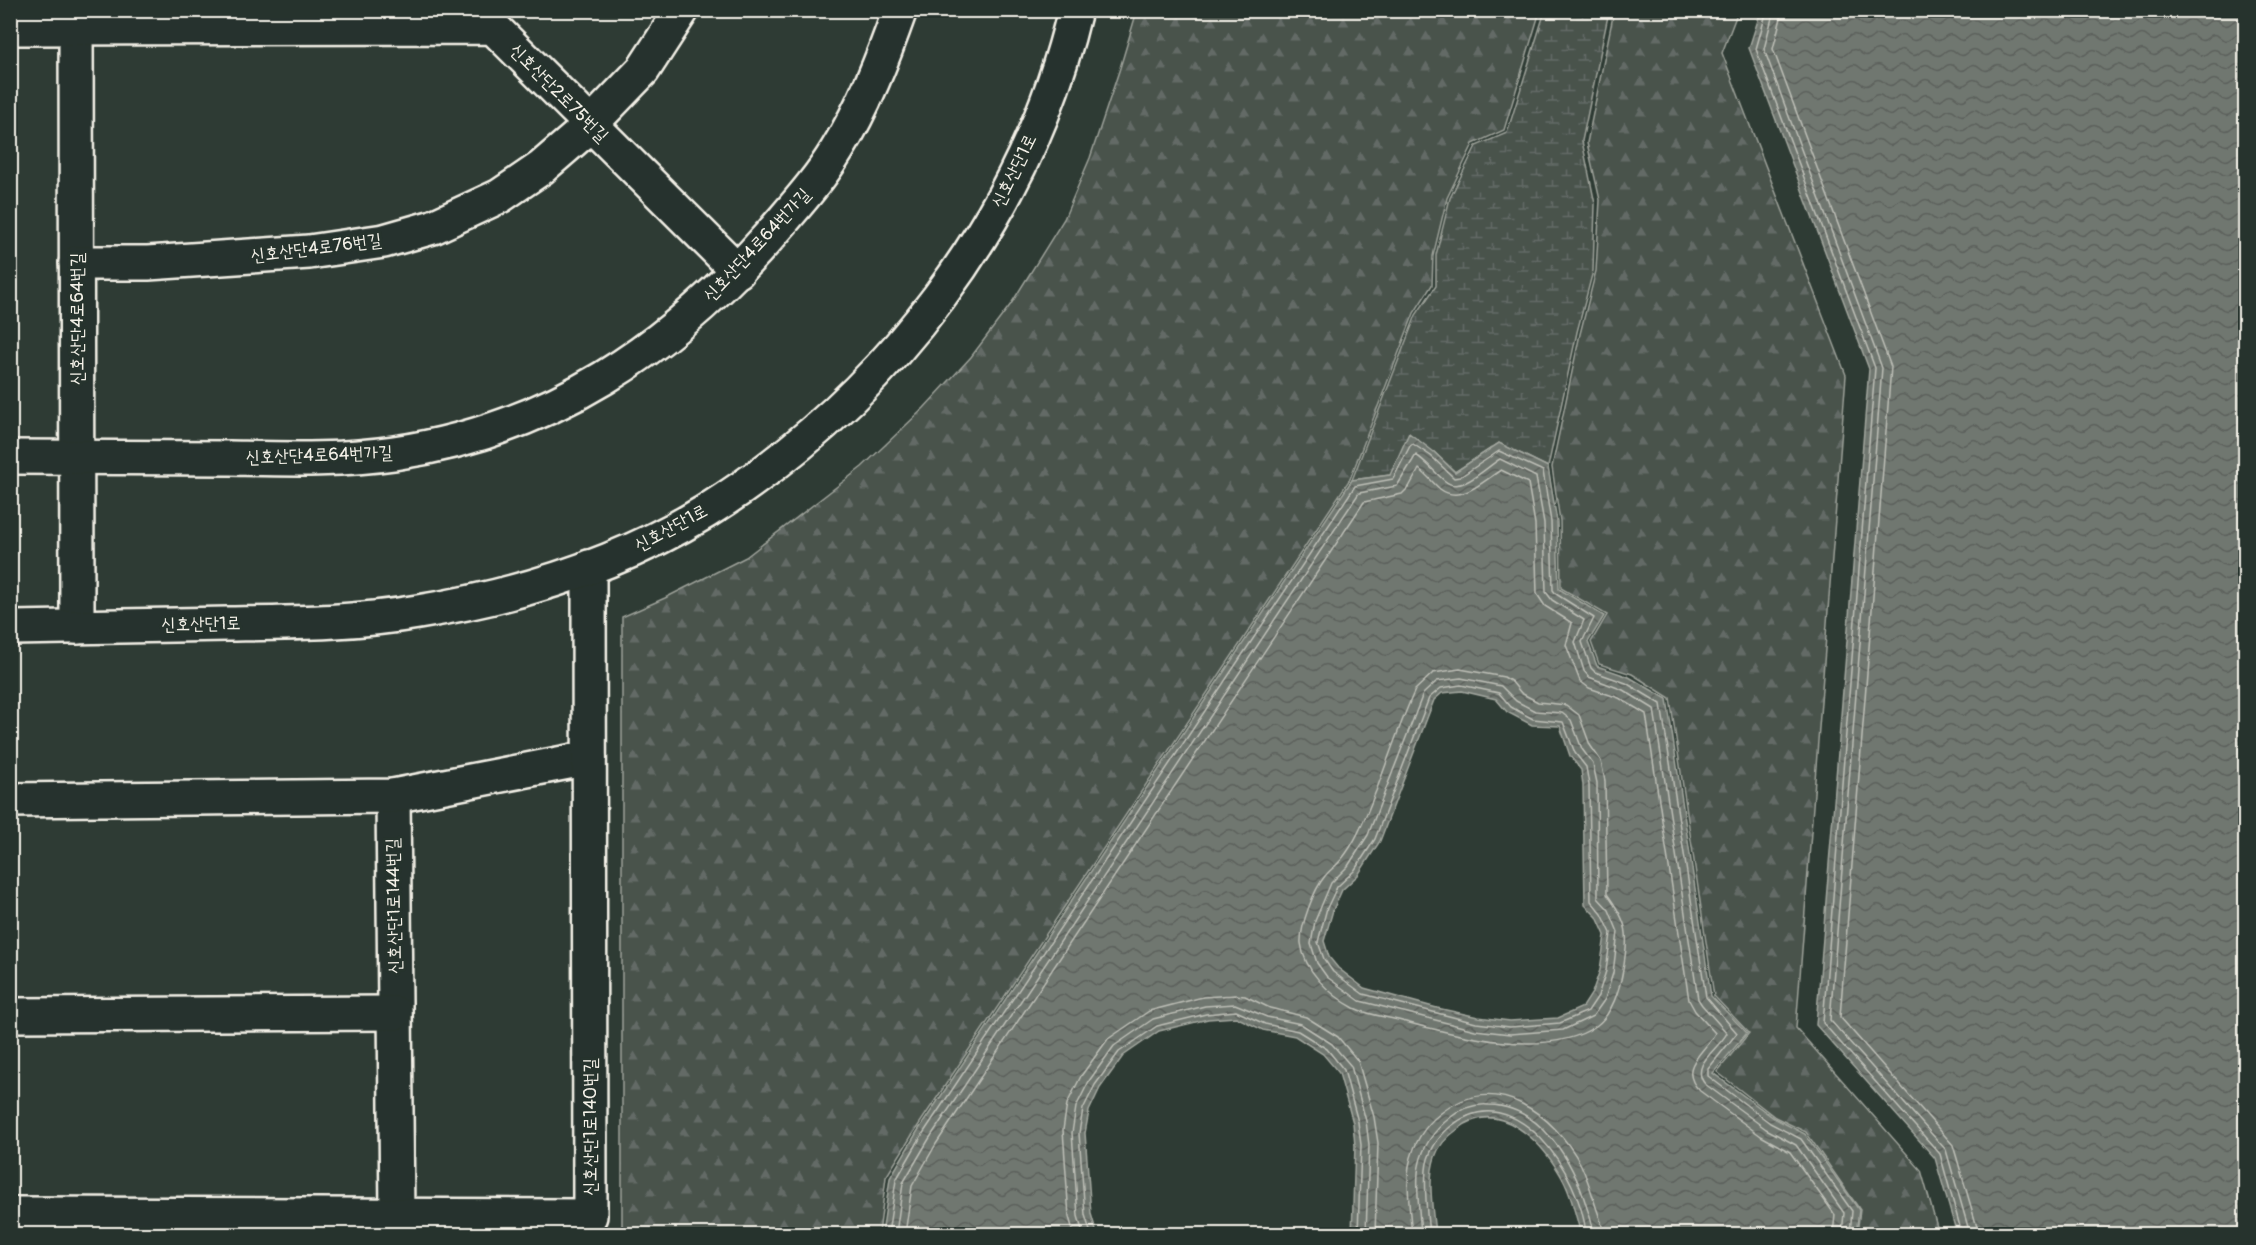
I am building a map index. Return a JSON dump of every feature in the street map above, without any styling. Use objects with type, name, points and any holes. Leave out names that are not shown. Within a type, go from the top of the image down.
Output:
[{"type":"street","name":"신호산단4로76번길","points":[[76,262],[148,262],[265,256],[346,248],[384,241],[433,227],[500,196],[541,168],[590,124],[643,70],[682,10]]},
{"type":"street","name":"신호산단4로64번가길","points":[[77,458],[310,459],[393,453],[471,435],[512,422],[575,394],[623,367],[686,320],[738,271],[810,188],[837,150],[865,98],[900,10]]},
{"type":"street","name":"신호산단1로","points":[[10,628],[337,622],[453,606],[554,580],[590,567],[630,550],[703,513],[771,466],[871,378],[908,337],[951,280],[986,229],[1023,159],[1054,82],[1075,10]]},
{"type":"street","name":"신호산단2로75번길","points":[[10,28],[76,19],[493,19],[590,124],[738,271]]},
{"type":"street","name":"신호산단4로64번길","points":[[76,19],[77,627]]},
{"type":"street","points":[[10,458],[77,458]]},
{"type":"street","name":"신호산단1로140번길","points":[[10,1214],[590,1216],[590,567]]},
{"type":"street","points":[[10,800],[393,796],[589,758]]},
{"type":"street","name":"신호산단1로144번길","points":[[393,796],[397,1215]]},
{"type":"street","points":[[10,1015],[395,1013]]},
{"type":"green space","points":[[1137,11],[1540,11],[1504,130],[1473,144],[1447,198],[1433,256],[1432,285],[1414,313],[1350,479],[914,1132],[886,1177],[879,1234],[622,1234],[622,617],[746,557],[862,467],[924,408],[971,357],[1011,304],[1064,219],[1090,158]]},
{"type":"green space","points":[[1545,11],[1609,11],[1582,141],[1595,204],[1593,271],[1577,332],[1548,467],[1499,443],[1455,472],[1434,452],[1390,475],[1352,480],[1416,315],[1436,286],[1436,255],[1450,198],[1476,146],[1507,133]]},
{"type":"green space","points":[[1614,11],[1738,11],[1722,53],[1846,375],[1796,1028],[1921,1170],[1939,1234],[1857,1234],[1860,1210],[1806,1132],[1775,1117],[1717,1072],[1749,1033],[1714,996],[1670,698],[1632,674],[1599,664],[1591,642],[1607,615],[1561,588],[1560,521],[1552,467],[1580,334],[1596,271],[1600,200],[1587,143]]},
{"type":"water","points":[[1761,11],[2245,11],[2245,1234],[1957,1234],[1935,1158],[1816,1025],[1869,369],[1749,48]]},
{"type":"water","points":[[1409,433],[1455,472],[1499,443],[1548,467],[1557,521],[1559,589],[1604,616],[1588,642],[1597,666],[1629,677],[1667,699],[1711,996],[1747,1033],[1713,1073],[1774,1118],[1805,1134],[1859,1210],[1856,1234],[1581,1234],[1567,1188],[1552,1161],[1529,1136],[1516,1127],[1503,1120],[1488,1118],[1473,1120],[1458,1129],[1444,1141],[1437,1153],[1431,1176],[1435,1234],[1352,1234],[1355,1146],[1353,1123],[1339,1073],[1323,1054],[1295,1036],[1263,1030],[1236,1017],[1208,1019],[1159,1031],[1123,1056],[1100,1088],[1089,1111],[1085,1133],[1091,1214],[1097,1234],[882,1234],[890,1178],[917,1132],[1352,480],[1390,475]],"holes":[[[1462,691],[1496,699],[1507,712],[1532,725],[1560,726],[1570,756],[1581,770],[1585,905],[1597,917],[1605,935],[1600,970],[1592,993],[1583,1007],[1558,1018],[1510,1021],[1478,1017],[1364,988],[1338,968],[1329,957],[1324,941],[1333,910],[1342,890],[1358,875],[1380,841],[1434,700],[1442,693]]]}]
